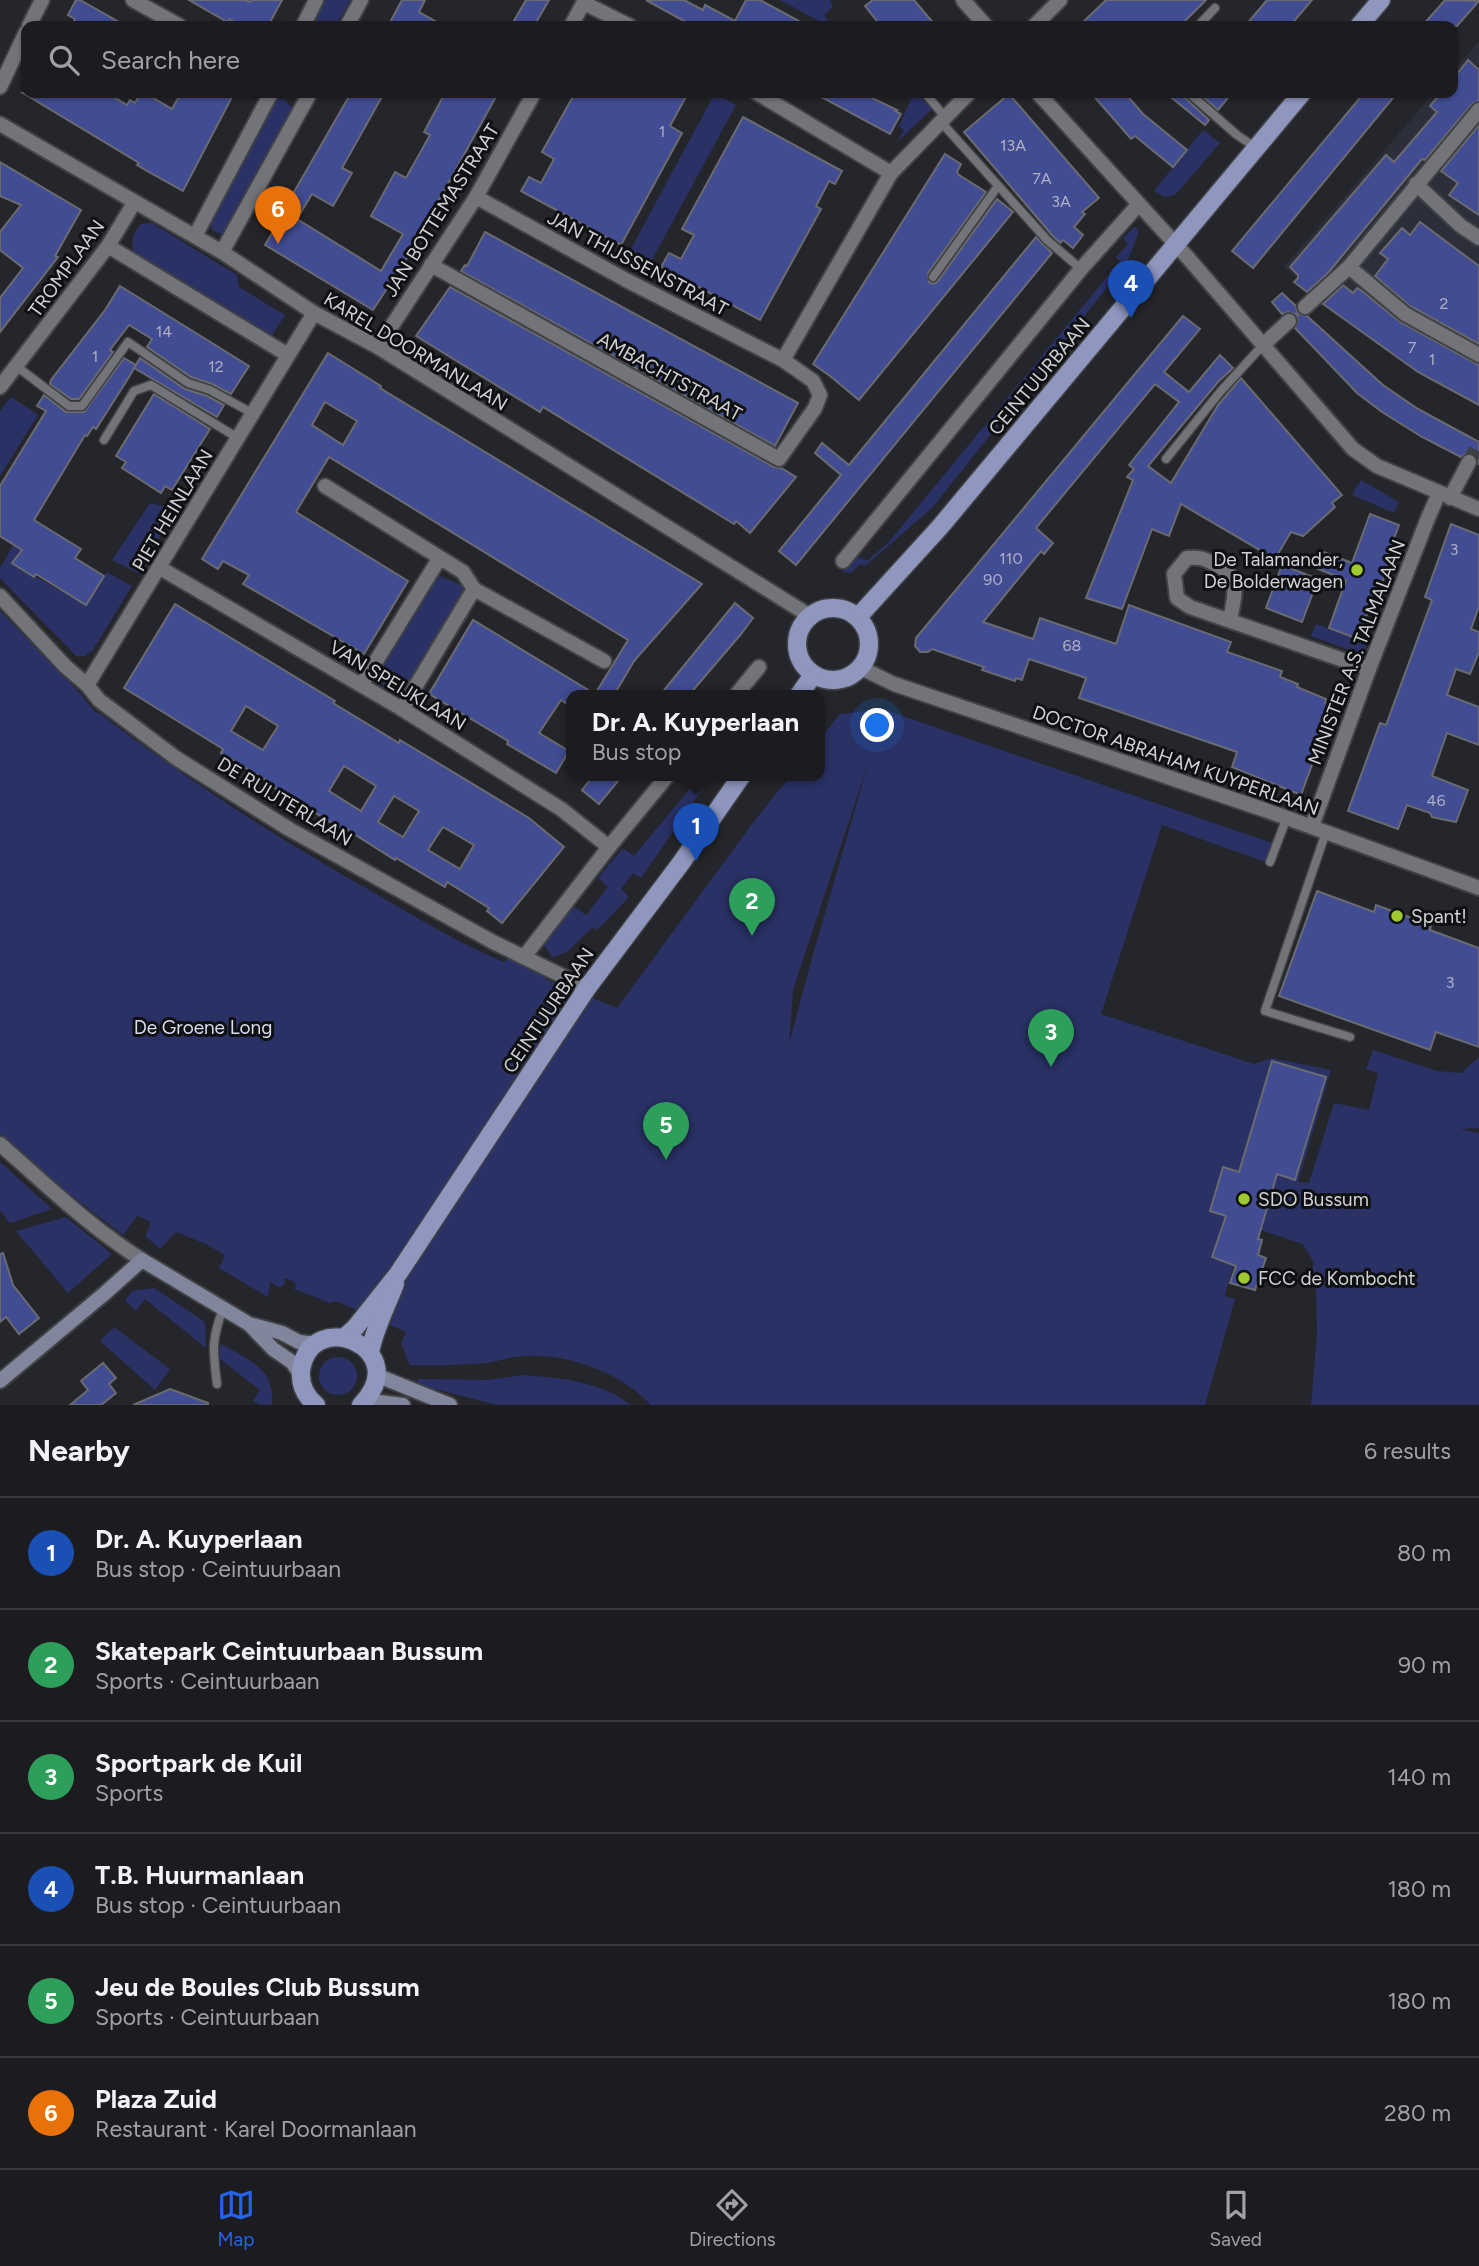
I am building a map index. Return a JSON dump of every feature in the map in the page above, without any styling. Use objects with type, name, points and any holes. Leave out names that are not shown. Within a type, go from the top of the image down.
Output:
[{"type":"main road","points":[[1363,21],[1381,0]]},
{"type":"main road","name":"CEINTUURBAAN","points":[[858,617],[940,527],[1298,98]]},
{"type":"main road","points":[[834,608],[858,617],[870,643],[861,668],[848,678],[839,680],[822,679],[813,675],[800,659],[797,643],[801,628],[810,616],[824,609],[834,608]]},
{"type":"main road","points":[[802,690],[813,675]]},
{"type":"main road","name":"CEINTUURBAAN","points":[[345,1337],[398,1274],[587,988],[681,863],[738,781]]},
{"type":"main road","name":"CEINTUURBAAN","points":[[370,1353],[373,1337],[398,1274]]},
{"type":"main road","points":[[309,1402],[301,1375],[309,1352],[330,1338],[345,1337],[360,1343],[370,1353],[376,1372],[374,1386],[361,1405]]},
{"type":"street","points":[[32,21],[42,0]]},
{"type":"street","points":[[133,0],[171,21]]},
{"type":"street","points":[[306,21],[316,0]]},
{"type":"street","points":[[350,21],[361,0]]},
{"type":"street","points":[[963,0],[982,21]]},
{"type":"street","points":[[1039,21],[1060,0]]},
{"type":"street","points":[[574,21],[584,1],[621,21]]},
{"type":"street","points":[[0,87],[21,43]]},
{"type":"street","points":[[195,236],[268,98]]},
{"type":"street","points":[[222,252],[307,98]]},
{"type":"street","name":"JAN BOTTEMASTRAAT","points":[[378,347],[476,197],[531,98]]},
{"type":"street","points":[[765,98],[891,173]]},
{"type":"street","points":[[783,360],[891,173],[964,98]]},
{"type":"street","points":[[1043,98],[1353,449],[1377,466],[1479,509]]},
{"type":"street","points":[[1305,307],[1349,267],[1479,110]]},
{"type":"street","name":"KAREL DOORMANLAAN","points":[[0,124],[222,252],[314,313],[378,347],[810,616]]},
{"type":"street","points":[[1416,184],[1461,226],[1479,238]]},
{"type":"street","name":"JAN THIJSSENSTRAAT","points":[[476,197],[626,280],[783,360]]},
{"type":"street","name":"TROMPLAAN","points":[[0,387],[108,246],[134,203]]},
{"type":"street","name":"CEINTUURBAAN","points":[[843,562],[1081,268],[1139,204]]},
{"type":"street","points":[[108,246],[288,355]]},
{"type":"street","name":"AMBACHTSTRAAT","points":[[431,265],[779,459],[815,408],[820,394],[813,381],[783,360]]},
{"type":"street","points":[[1349,267],[1405,314],[1479,355]]},
{"type":"street","name":"PIET HEINLAAN","points":[[87,685],[314,313]]},
{"type":"street","points":[[1262,345],[1289,321]]},
{"type":"street","name":"MINISTER A.S. TALMALAAN","points":[[1319,829],[1369,669],[1427,518],[1469,461]]},
{"type":"street","points":[[325,486],[463,572],[474,589],[604,661]]},
{"type":"street","points":[[1230,620],[1234,582],[1227,569],[1199,556],[1187,558],[1174,574],[1177,598],[1190,607],[1369,669]]},
{"type":"street","points":[[362,684],[439,558]]},
{"type":"street","name":"VAN SPEIJKLAAN","points":[[160,568],[362,684],[561,809],[609,847]]},
{"type":"street","points":[[402,709],[474,589]]},
{"type":"street","name":"DE RUIJTERLAAN","points":[[0,596],[99,700],[176,758],[289,829],[493,942],[587,988]]},
{"type":"street","points":[[740,690],[759,667]]},
{"type":"street","name":"DOCTOR ABRAHAM KUYPERLAAN","points":[[861,668],[894,684],[1287,817],[1479,888]]},
{"type":"street","points":[[524,957],[663,781]]},
{"type":"street","points":[[0,1144],[123,1248],[249,1324],[272,1349],[292,1362],[301,1375]]},
{"type":"street","points":[[0,1381],[142,1260]]},
{"type":"street","points":[[249,1324],[282,1333],[299,1342],[318,1344]]},
{"type":"street","points":[[376,1372],[381,1377],[450,1405]]},
{"type":"street","points":[[361,1405],[371,1401],[403,1405]]},
{"type":"lane","points":[[1203,21],[1215,8]]},
{"type":"lane","points":[[928,98],[998,186],[1047,240],[1081,268]]},
{"type":"lane","points":[[1195,98],[1255,147]]},
{"type":"lane","points":[[933,277],[998,186]]},
{"type":"lane","points":[[16,366],[69,406],[82,406],[128,342],[188,383],[210,390],[252,413]]},
{"type":"lane","points":[[1166,459],[1262,345]]},
{"type":"lane","points":[[104,440],[134,391],[151,386],[238,438]]},
{"type":"lane","points":[[1270,862],[1287,817]]},
{"type":"lane","points":[[1319,829],[1265,1010],[1350,1037]]},
{"type":"lane","points":[[217,1384],[212,1345],[223,1308]]},
{"type":"shaded area","points":[[1479,41],[1479,394],[1395,347],[1320,287],[1312,292],[1284,267],[1430,98],[1458,98],[1458,65]]},
{"type":"green space","points":[[320,0],[350,0],[339,21],[310,21]]},
{"type":"green space","points":[[780,0],[830,0],[833,7],[824,15],[828,21],[819,21]]},
{"type":"green space","points":[[273,98],[285,100],[293,109],[226,232],[220,234],[213,231],[211,220]]},
{"type":"green space","points":[[712,98],[724,98],[736,105],[647,269],[626,258]]},
{"type":"green space","points":[[912,98],[921,98],[932,109],[897,142],[904,130],[899,126]]},
{"type":"green space","points":[[1203,130],[1220,143],[1175,195],[1165,197],[1154,191]]},
{"type":"green space","points":[[152,223],[237,275],[239,287],[285,315],[271,337],[134,253],[134,234],[141,224]]},
{"type":"green space","points":[[1135,226],[1139,232],[1127,262],[933,507],[865,566],[860,564],[851,573],[842,572],[858,557],[867,561],[888,543],[1120,261],[1116,257],[1128,244],[1123,238]]},
{"type":"green space","points":[[11,397],[38,415],[0,476],[0,411]]},
{"type":"green space","points":[[1361,480],[1399,502],[1394,513],[1352,495]]},
{"type":"green space","points":[[150,503],[177,509],[138,573],[112,560]]},
{"type":"green space","points":[[19,535],[30,541],[15,565],[86,605],[107,572],[132,586],[93,650],[85,656],[76,656],[0,578],[0,568]]},
{"type":"green space","points":[[440,576],[461,585],[464,592],[439,643],[434,641],[426,654],[429,657],[410,686],[396,690],[382,684],[379,667],[427,594],[425,591],[432,581]]},
{"type":"green space","name":"De Groene Long","points":[[0,611],[96,713],[270,831],[456,939],[504,962],[509,958],[544,975],[546,979],[617,1008],[786,781],[825,781],[825,733],[840,714],[882,709],[1275,844],[1268,863],[1162,825],[1101,1014],[1254,1064],[1271,1058],[1331,1070],[1298,1182],[1309,1183],[1334,1103],[1369,1110],[1378,1073],[1366,1069],[1373,1050],[1437,1071],[1461,1073],[1479,1057],[1479,1128],[1460,1129],[1479,1133],[1479,1405],[1311,1405],[1317,1333],[1316,1286],[1311,1275],[1314,1263],[1303,1244],[1261,1230],[1263,1226],[1254,1224],[1245,1234],[1226,1290],[1225,1296],[1235,1299],[1205,1405],[651,1405],[609,1374],[575,1361],[558,1358],[523,1356],[486,1363],[410,1365],[401,1343],[406,1332],[336,1301],[330,1303],[294,1289],[296,1286],[293,1281],[284,1278],[285,1284],[280,1288],[270,1282],[268,1297],[219,1268],[225,1255],[206,1244],[176,1232],[160,1249],[145,1236],[151,1222],[137,1216],[123,1235],[42,1173],[0,1136]],"holes":[[[868,764],[810,965],[789,1044],[793,990]]]},
{"type":"green space","points":[[1316,624],[1369,643],[1364,651],[1358,653],[1311,636]]},
{"type":"green space","points":[[696,781],[708,781],[641,878],[633,873],[621,889],[629,897],[597,930],[593,927],[566,953],[552,957],[543,938],[575,907],[586,915],[608,887],[598,878],[623,848],[634,856]]},
{"type":"green space","points":[[0,1162],[52,1209],[10,1223],[0,1211]]},
{"type":"green space","points":[[66,1217],[112,1254],[68,1293],[16,1231]]},
{"type":"green space","points":[[154,1288],[205,1322],[206,1348],[145,1299],[136,1311],[125,1301],[132,1291]]},
{"type":"green space","points":[[114,1327],[170,1369],[155,1390],[100,1341]]},
{"type":"green space","points":[[222,1344],[265,1374],[270,1383],[272,1405],[260,1405],[253,1401],[260,1390],[220,1359],[219,1349]]},
{"type":"green space","points":[[338,1357],[351,1363],[357,1376],[351,1389],[338,1395],[325,1389],[319,1376],[325,1363]]},
{"type":"green space","points":[[523,1375],[564,1379],[594,1386],[620,1397],[630,1405],[497,1405],[416,1384],[418,1379],[488,1380]]},
{"type":"building","points":[[76,0],[80,0],[117,21],[74,21],[75,19],[68,15]]},
{"type":"building","points":[[189,0],[282,0],[271,21],[225,21]]},
{"type":"building","points":[[402,0],[425,0],[419,12],[435,21],[391,21]]},
{"type":"building","points":[[526,0],[549,0],[537,21],[514,21]]},
{"type":"building","points":[[646,0],[684,0],[703,10],[705,5],[735,21],[684,21]]},
{"type":"building","points":[[746,0],[760,0],[799,21],[735,21]]},
{"type":"building","points":[[873,0],[914,0],[932,21],[877,21],[865,6]]},
{"type":"building","points":[[1106,0],[1206,0],[1185,21],[1084,21]]},
{"type":"building","points":[[1267,0],[1312,0],[1294,21],[1249,21]]},
{"type":"building","points":[[1445,0],[1479,1],[1458,25],[1458,21],[1426,21]]},
{"type":"building","points":[[1468,60],[1479,70],[1479,101],[1472,104],[1425,160],[1422,159],[1328,273],[1307,292],[1294,282],[1298,275],[1290,267],[1386,155],[1394,162],[1437,112],[1430,106],[1437,98],[1458,98],[1458,73]]},
{"type":"building","points":[[31,98],[115,98],[127,105],[130,100],[135,103],[138,98],[153,98],[172,109],[178,98],[231,98],[183,191],[137,165],[139,163]]},
{"type":"building","points":[[348,98],[381,98],[342,168],[352,173],[333,206],[312,194],[297,219],[381,271],[403,234],[371,216],[395,172],[406,178],[430,135],[424,132],[442,98],[495,98],[407,258],[373,310],[265,245],[285,212],[283,211]]},
{"type":"building","points":[[572,98],[685,98],[670,126],[682,133],[621,245],[521,191],[529,177],[541,183],[554,159],[542,152]]},
{"type":"building","points":[[823,98],[872,98],[897,110],[895,111],[901,114],[890,134]]},
{"type":"building","points":[[1004,98],[1012,98],[1099,198],[1082,212],[1085,214],[1074,227],[1083,235],[1073,248],[1063,240],[1060,243],[1052,235],[964,132]]},
{"type":"building","points":[[1095,98],[1129,98],[1143,114],[1187,150],[1173,167],[1135,136],[1131,139]]},
{"type":"building","points":[[1172,98],[1185,98],[1209,120],[1205,125]]},
{"type":"building","points":[[1205,98],[1228,98],[1218,110]]},
{"type":"building","points":[[1360,98],[1393,98],[1253,268],[1232,251]]},
{"type":"building","points":[[743,117],[842,171],[835,184],[829,181],[816,206],[821,209],[760,320],[661,267],[669,253],[681,259],[694,235],[682,229]]},
{"type":"building","points":[[1479,125],[1479,215],[1449,195],[1458,183],[1441,171]]},
{"type":"building","points":[[945,154],[961,164],[957,172],[959,175],[986,192],[928,273],[929,282],[933,284],[938,281],[997,199],[1013,212],[859,400],[813,364]]},
{"type":"building","points":[[0,162],[81,210],[55,256],[58,257],[0,332],[0,298],[23,268],[0,250],[0,232],[21,205],[0,196]]},
{"type":"building","points":[[1420,222],[1479,266],[1479,344],[1410,306],[1375,276],[1388,259],[1380,253],[1402,228],[1410,235]]},
{"type":"building","points":[[485,232],[798,403],[775,446],[461,271],[467,266]]},
{"type":"building","points":[[1036,237],[1052,253],[796,565],[779,551],[841,475],[815,453],[822,443],[849,465]]},
{"type":"building","points":[[1343,285],[1353,293],[1357,288],[1400,322],[1479,365],[1479,405],[1418,372],[1323,304]]},
{"type":"building","points":[[120,286],[249,366],[231,394],[191,377],[147,347],[152,339],[129,325],[79,399],[71,399],[50,384]]},
{"type":"building","points":[[450,287],[796,477],[750,533],[736,521],[734,524],[543,407],[540,412],[416,336]]},
{"type":"building","points":[[1282,293],[1296,306],[1298,314],[1307,316],[1383,385],[1418,409],[1479,442],[1479,465],[1474,454],[1468,452],[1461,457],[1422,437],[1357,393],[1295,328],[1298,320],[1296,314],[1282,314],[1272,302]]},
{"type":"building","points":[[1183,316],[1200,329],[1164,372],[1189,392],[1220,355],[1233,368],[1218,382],[1148,466],[1171,483],[1218,405],[1241,378],[1342,495],[1332,503],[1335,507],[1303,536],[1291,532],[1275,559],[1181,504],[1169,536],[1152,529],[1122,609],[1086,598],[1133,480],[1127,477],[1134,469],[1129,465],[1179,402],[1155,384],[1036,528],[1053,543],[1044,554],[1041,551],[983,622],[1033,639],[1040,618],[1116,644],[1129,605],[1231,642],[1227,652],[1282,671],[1280,677],[1326,699],[1325,703],[1333,707],[1301,795],[1232,767],[1237,752],[1079,698],[1086,678],[1029,659],[1022,680],[1016,678],[1015,681],[932,649],[920,652],[915,646],[916,638]]},
{"type":"building","points":[[328,353],[381,386],[380,388],[702,584],[634,661],[617,690],[597,690],[628,640],[329,457],[296,512],[408,581],[364,654],[243,584],[249,575],[223,561],[218,569],[202,559]],"holes":[[[325,402],[357,421],[343,445],[312,425]]]},
{"type":"building","points":[[124,358],[136,365],[96,429],[93,427],[87,436],[85,435],[34,520],[81,549],[75,558],[104,576],[86,605],[36,574],[34,577],[12,563],[22,550],[0,536],[0,486],[46,411],[37,406],[44,395],[66,412],[84,412]]},
{"type":"building","points":[[140,358],[185,389],[224,405],[217,417],[134,368]]},
{"type":"building","points":[[154,394],[210,429],[172,490],[165,486],[161,493],[122,468],[126,462],[116,456]]},
{"type":"building","points":[[1370,514],[1399,525],[1387,557],[1391,559],[1358,639],[1329,628],[1346,580],[1318,569],[1324,552],[1352,563]]},
{"type":"building","points":[[1451,524],[1479,535],[1479,606],[1471,629],[1479,632],[1479,652],[1470,674],[1456,669],[1447,695],[1479,707],[1479,745],[1447,733],[1432,776],[1468,790],[1456,822],[1432,817],[1430,813],[1407,805],[1398,829],[1348,811],[1380,723],[1386,725],[1432,600],[1425,597]]},
{"type":"building","points":[[1282,565],[1318,579],[1302,622],[1266,608]]},
{"type":"building","points":[[735,603],[753,618],[693,690],[664,690]]},
{"type":"building","points":[[175,604],[399,743],[400,740],[529,818],[564,847],[502,923],[487,911],[489,908],[447,882],[445,887],[346,829],[345,831],[221,753],[223,749],[124,688]],"holes":[[[246,706],[278,726],[263,750],[231,731]],[[344,766],[376,786],[361,811],[329,791]],[[394,796],[419,811],[403,837],[378,822]],[[443,827],[474,845],[460,869],[428,850]]]},
{"type":"building","points":[[473,620],[588,690],[566,690],[566,703],[561,700],[539,733],[566,749],[566,756],[556,773],[429,694]]},
{"type":"building","points":[[589,781],[618,781],[599,804],[582,790]]},
{"type":"building","points":[[1317,891],[1374,912],[1376,905],[1431,925],[1430,930],[1479,948],[1479,1047],[1436,1032],[1430,1050],[1279,996]]},
{"type":"building","points":[[1272,1061],[1326,1077],[1295,1180],[1277,1174],[1258,1239],[1262,1240],[1258,1255],[1266,1258],[1255,1290],[1230,1283],[1236,1266],[1212,1257],[1226,1216],[1210,1211],[1223,1167],[1239,1172]]},
{"type":"building","points":[[3,1253],[13,1285],[39,1318],[19,1334],[6,1317],[0,1322],[0,1254]]},
{"type":"building","points":[[103,1363],[116,1378],[109,1384],[116,1393],[101,1405],[70,1405],[88,1390],[81,1381]]},
{"type":"building","points":[[170,1389],[208,1403],[208,1405],[133,1405]]},
{"type":"tunnel","points":[[1469,462],[1479,443]]},
{"type":"place","name":"Plaza Zuid","points":[[278,244]]},
{"type":"place","name":"T.B. Huurmanlaan","points":[[1131,318]]},
{"type":"place","name":"De Talamander, De Bolderwagen","points":[[1357,570]]},
{"type":"place","name":"Dr. A. Kuyperlaan","points":[[696,861]]},
{"type":"place","name":"Spant!","points":[[1397,916]]},
{"type":"place","name":"Skatepark Ceintuurbaan Bussum","points":[[752,936]]},
{"type":"place","name":"Sportpark de Kuil","points":[[1051,1067]]},
{"type":"place","name":"Jeu de Boules Club Bussum","points":[[666,1160]]},
{"type":"place","name":"SDO Bussum","points":[[1244,1199]]},
{"type":"place","name":"FCC de Kombocht","points":[[1244,1278]]}]
